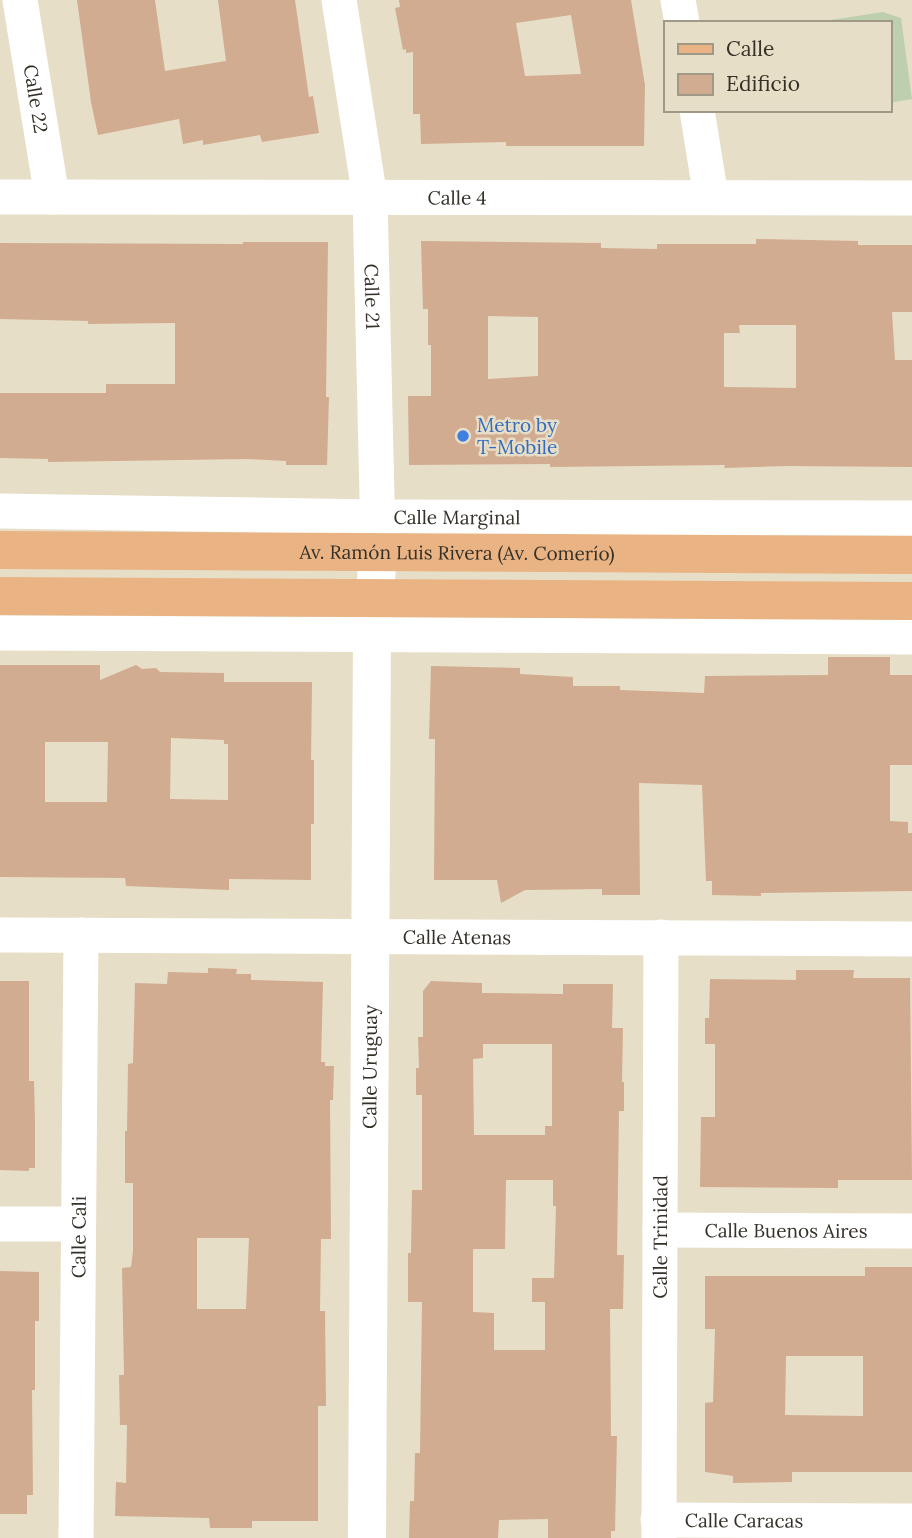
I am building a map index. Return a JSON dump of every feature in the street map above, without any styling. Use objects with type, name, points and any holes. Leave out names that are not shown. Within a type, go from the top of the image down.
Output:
[{"type":"main road","name":"Av. Ramón Luis Rivera (Av. Comerío)","points":[[0,550],[378,535],[912,555]]},
{"type":"main road","points":[[0,596],[373,615],[912,601]]},
{"type":"street","name":"Calle 22","points":[[20,0],[52,197]]},
{"type":"street","name":"Calle 21","points":[[339,0],[370,198],[378,535],[373,615]]},
{"type":"street","points":[[678,0],[682,21]]},
{"type":"street","points":[[697,112],[711,197]]},
{"type":"street","name":"Calle 4","points":[[0,197],[912,198]]},
{"type":"street","name":"Calle Marginal","points":[[0,511],[378,535],[912,518]]},
{"type":"street","points":[[0,633],[373,615],[912,637]]},
{"type":"street","name":"Calle Uruguay","points":[[368,1538],[373,615]]},
{"type":"street","name":"Calle Atenas","points":[[0,935],[912,939]]},
{"type":"street","name":"Calle Cali","points":[[76,1538],[81,936]]},
{"type":"street","name":"Calle Trinidad","points":[[658,1529],[661,937]]},
{"type":"street","points":[[0,1224],[78,1224]]},
{"type":"street","name":"Calle Buenos Aires","points":[[660,1230],[912,1231]]},
{"type":"street","name":"Calle Caracas","points":[[658,1529],[912,1521]]},
{"type":"green space","points":[[883,12],[901,18],[912,99],[891,103],[891,21],[824,21]]},
{"type":"building","points":[[77,0],[155,0],[165,71],[226,61],[218,0],[295,0],[309,97],[313,96],[319,133],[262,142],[260,135],[203,145],[203,140],[183,144],[179,119],[98,135]]},
{"type":"building","points":[[399,0],[631,0],[645,85],[644,146],[506,146],[506,142],[421,144],[420,114],[413,114],[413,52],[406,53],[406,49],[403,50],[395,8],[400,7]],"holes":[[[571,15],[581,74],[525,76],[516,23]]]},
{"type":"building","points":[[756,239],[912,245],[912,312],[892,312],[895,360],[912,360],[912,467],[409,465],[408,396],[431,396],[431,345],[428,345],[428,309],[423,309],[421,241],[601,243],[601,248],[657,249],[657,244],[756,244]],"holes":[[[488,316],[538,317],[538,376],[488,379]],[[739,325],[796,325],[796,388],[724,387],[724,333],[740,333]]]},
{"type":"building","points":[[328,242],[327,465],[286,465],[286,461],[247,459],[48,462],[48,459],[0,458],[0,393],[106,393],[106,384],[175,384],[175,323],[88,324],[88,321],[0,319],[0,243]]},
{"type":"building","points":[[828,657],[890,657],[890,675],[912,675],[912,765],[890,765],[890,821],[908,822],[908,833],[912,833],[912,891],[712,895],[712,881],[706,881],[702,785],[639,783],[640,895],[602,895],[602,889],[525,890],[501,903],[497,880],[434,880],[435,739],[429,739],[431,666],[520,668],[520,674],[573,677],[573,686],[620,686],[620,690],[704,693],[705,676],[828,675]]},
{"type":"building","points":[[0,665],[100,665],[100,680],[136,665],[142,669],[156,668],[160,672],[224,673],[224,682],[312,682],[314,824],[311,824],[311,880],[229,879],[229,890],[126,886],[125,878],[0,877]],"holes":[[[171,738],[224,740],[224,744],[228,744],[228,800],[170,799]],[[45,742],[108,742],[107,802],[45,802]]]},
{"type":"building","points":[[208,968],[237,969],[236,974],[251,974],[251,980],[323,982],[321,1062],[325,1062],[325,1066],[334,1066],[333,1100],[330,1100],[331,1239],[321,1239],[320,1311],[325,1311],[326,1406],[318,1406],[318,1521],[252,1521],[252,1528],[210,1528],[209,1518],[115,1516],[116,1482],[126,1483],[127,1425],[120,1425],[119,1375],[124,1375],[122,1268],[131,1267],[133,1251],[133,1183],[125,1183],[125,1131],[128,1064],[133,1063],[135,983],[167,984],[168,972],[208,973]],"holes":[[[197,1238],[249,1238],[246,1309],[197,1309]]]},
{"type":"building","points":[[796,970],[854,970],[853,978],[910,978],[912,1180],[838,1180],[838,1188],[700,1187],[701,1117],[715,1117],[715,1044],[705,1044],[710,979],[796,980]]},
{"type":"building","points":[[0,981],[29,981],[29,1081],[34,1081],[35,1168],[29,1168],[29,1171],[0,1170]]},
{"type":"building","points":[[431,981],[482,983],[482,993],[563,994],[563,984],[613,984],[612,1028],[623,1028],[624,1111],[619,1111],[617,1255],[624,1255],[623,1309],[610,1309],[611,1436],[617,1436],[615,1531],[611,1531],[611,1538],[548,1538],[548,1519],[499,1520],[498,1538],[409,1538],[410,1501],[414,1501],[415,1453],[420,1453],[422,1302],[408,1302],[408,1253],[411,1253],[412,1190],[422,1190],[422,1095],[416,1095],[416,1068],[419,1068],[418,1037],[423,1037],[423,991]],"holes":[[[483,1044],[552,1044],[552,1126],[545,1126],[545,1135],[474,1135],[473,1059],[483,1058]],[[506,1180],[553,1180],[553,1206],[556,1206],[554,1278],[532,1278],[532,1302],[545,1302],[545,1350],[494,1350],[494,1313],[473,1312],[473,1249],[505,1249]]]},
{"type":"building","points":[[865,1267],[912,1267],[912,1472],[792,1472],[792,1482],[733,1483],[733,1476],[705,1472],[705,1403],[713,1402],[715,1329],[705,1329],[705,1276],[865,1276]],"holes":[[[786,1356],[863,1356],[863,1416],[785,1415]]]},
{"type":"building","points":[[0,1271],[39,1272],[39,1321],[35,1321],[35,1390],[32,1390],[33,1495],[27,1495],[27,1514],[0,1514]]},
{"type":"place","name":"Metro by T-Mobile","points":[[463,436]]}]
